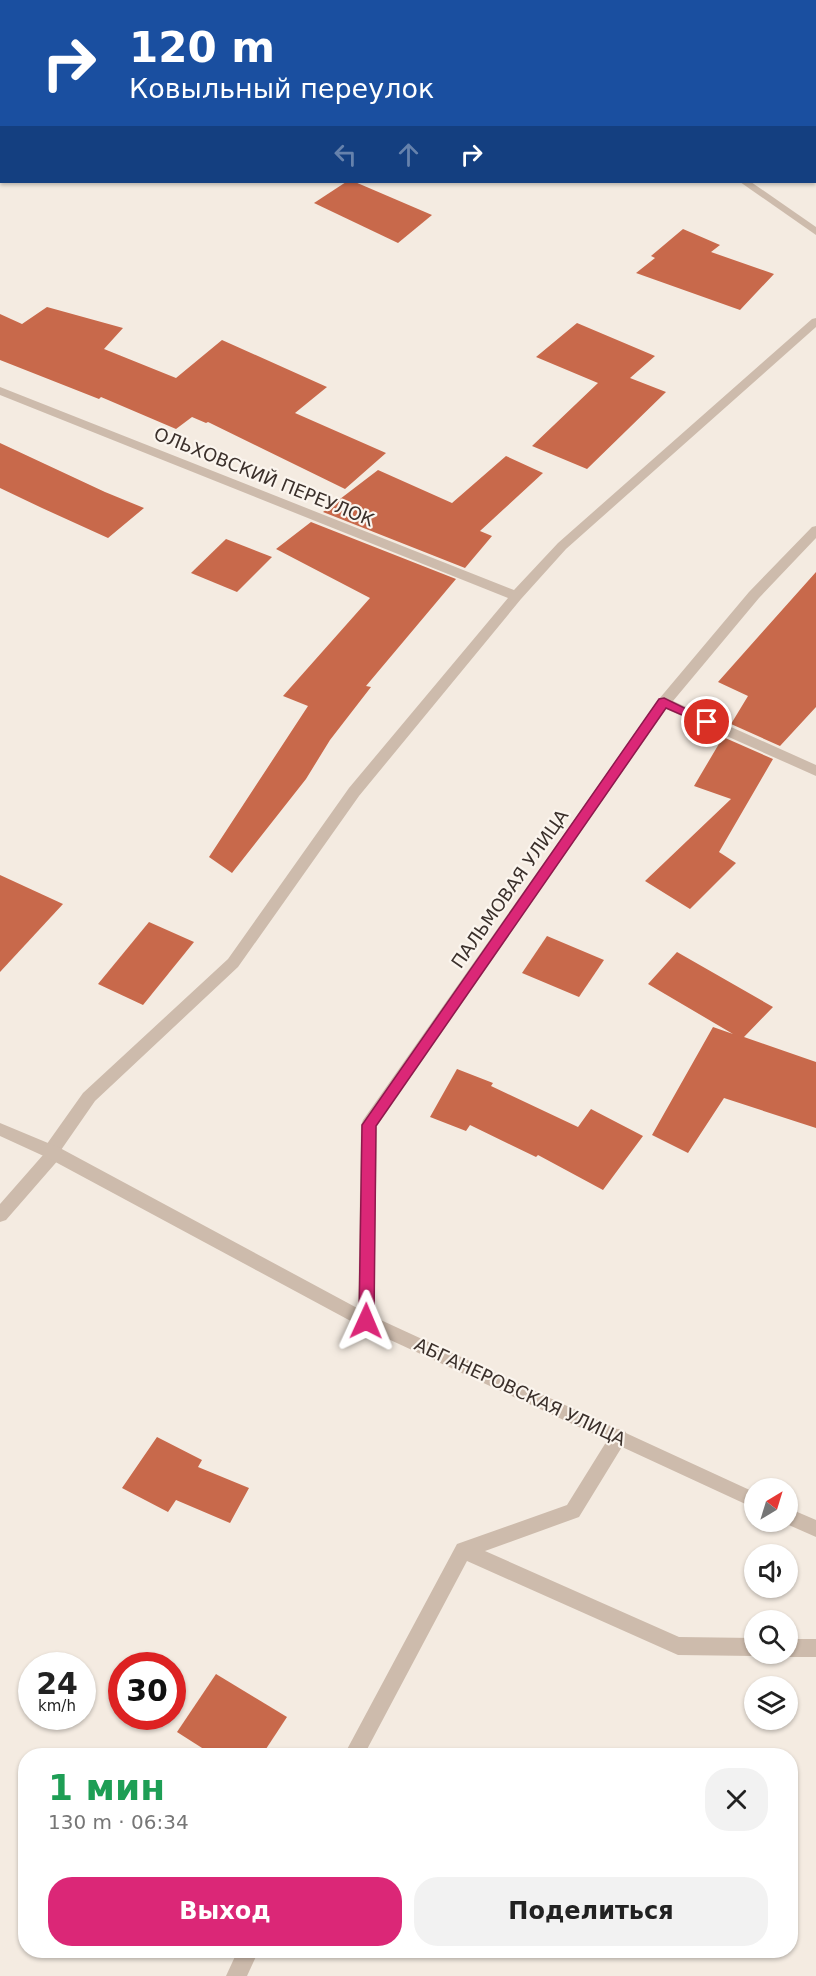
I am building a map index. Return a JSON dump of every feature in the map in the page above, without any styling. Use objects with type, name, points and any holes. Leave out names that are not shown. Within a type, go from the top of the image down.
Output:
[{"type":"street","points":[[746,183],[816,232]]},
{"type":"street","points":[[0,1215],[52,1153],[89,1097],[233,963],[354,792],[516,596],[562,546],[816,321]]},
{"type":"street","name":"ОЛЬХОВСКИЙ ПЕРЕУЛОК","points":[[0,391],[516,596]]},
{"type":"street","name":"ПАЛЬМОВАЯ УЛИЦА","points":[[366,1321],[369,1125],[664,702],[754,595],[816,530]]},
{"type":"street","points":[[664,702],[816,771]]},
{"type":"street","name":"АБГАНЕРОВСКАЯ УЛИЦА","points":[[0,1129],[52,1153],[366,1321],[744,1495]]},
{"type":"street","points":[[358,1748],[463,1550],[573,1511],[619,1437]]},
{"type":"street","points":[[798,1521],[816,1529]]},
{"type":"street","points":[[463,1550],[678,1646],[744,1647]]},
{"type":"street","points":[[798,1648],[816,1648]]},
{"type":"street","points":[[236,1976],[245,1958]]},
{"type":"building","points":[[344,183],[357,183],[432,215],[398,243],[314,203]]},
{"type":"building","points":[[683,229],[720,245],[711,252],[774,274],[740,310],[636,273],[655,258],[651,256]]},
{"type":"building","points":[[47,307],[123,328],[104,349],[176,378],[222,340],[327,387],[295,413],[386,453],[345,489],[208,422],[192,417],[176,429],[101,397],[99,399],[0,360],[0,314],[22,324]]},
{"type":"building","points":[[577,323],[655,356],[630,378],[666,392],[587,469],[532,446],[598,383],[536,357]]},
{"type":"building","points":[[0,443],[144,508],[108,538],[0,488]]},
{"type":"building","points":[[506,456],[543,473],[480,531],[492,536],[465,568],[323,512],[378,470],[452,503]]},
{"type":"building","points":[[311,522],[456,579],[366,686],[371,687],[330,740],[306,779],[232,873],[209,857],[308,706],[283,696],[370,598],[276,549]]},
{"type":"building","points":[[226,539],[272,557],[237,592],[191,573]]},
{"type":"building","points":[[816,572],[816,707],[780,746],[731,724],[748,696],[718,682]]},
{"type":"building","points":[[723,737],[773,759],[719,852],[736,863],[690,909],[645,881],[731,799],[694,786]]},
{"type":"building","points":[[0,875],[63,904],[0,972]]},
{"type":"building","points":[[149,922],[194,942],[143,1005],[98,984]]},
{"type":"building","points":[[547,936],[604,960],[579,997],[522,973]]},
{"type":"building","points":[[677,952],[773,1007],[744,1037],[816,1062],[816,1128],[724,1098],[688,1153],[652,1135],[713,1027],[733,1034],[648,984]]},
{"type":"building","points":[[457,1069],[493,1083],[491,1086],[578,1127],[591,1109],[643,1136],[603,1190],[538,1155],[536,1157],[470,1125],[466,1131],[430,1117]]},
{"type":"building","points":[[157,1437],[202,1460],[198,1467],[249,1488],[230,1523],[176,1500],[168,1512],[122,1488]]},
{"type":"building","points":[[216,1674],[287,1717],[267,1748],[202,1748],[177,1732],[186,1730],[186,1719]]},
{"type":"route","points":[[366,1321],[369,1125],[664,702],[707,722]]}]
